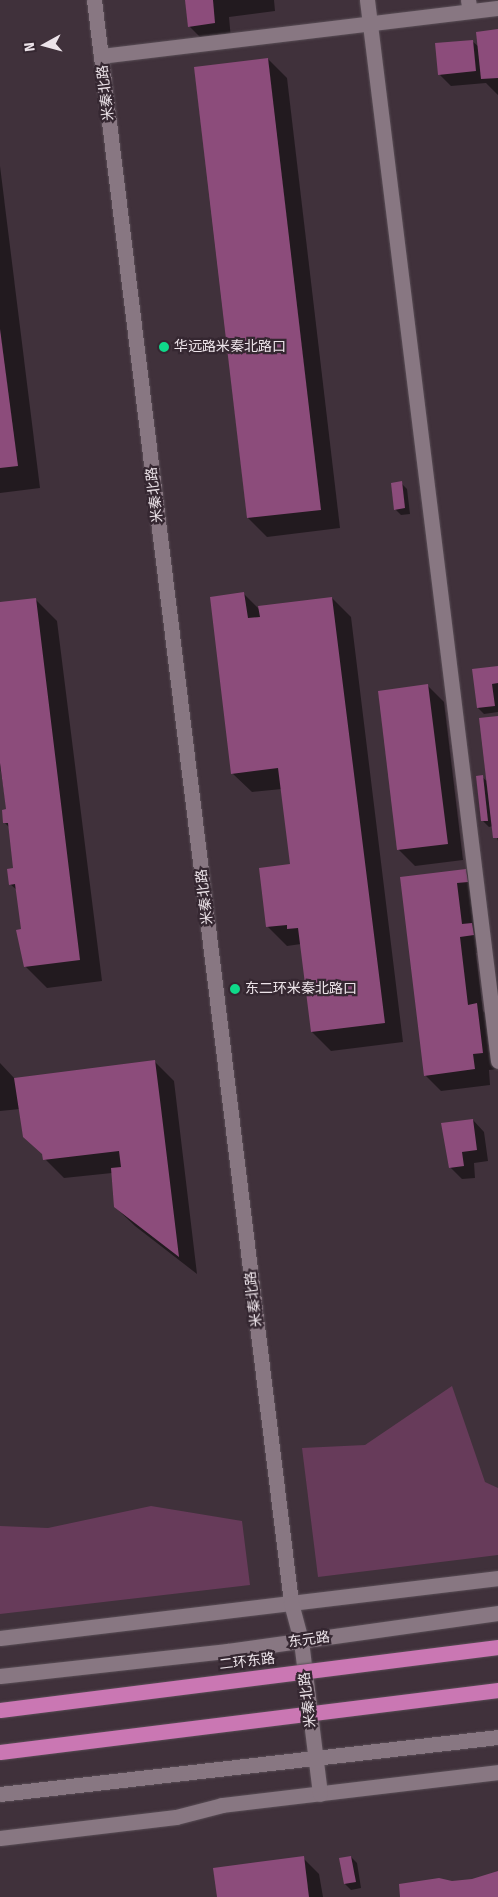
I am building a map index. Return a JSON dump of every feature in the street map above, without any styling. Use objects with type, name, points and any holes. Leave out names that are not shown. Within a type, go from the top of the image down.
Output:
[{"type":"highway","name":"二环东路","points":[[0,1710],[498,1647]]},
{"type":"highway","points":[[0,1752],[498,1690]]},
{"type":"street","name":"米秦北路","points":[[94,0],[291,1603],[301,1641],[320,1794]]},
{"type":"street","points":[[367,0],[498,1061]]},
{"type":"street","points":[[101,56],[370,23],[469,6],[498,8]]},
{"type":"street","points":[[0,1638],[498,1578]]},
{"type":"street","name":"东元路","points":[[0,1676],[301,1641],[498,1613]]},
{"type":"street","points":[[0,1794],[498,1737]]},
{"type":"street","points":[[0,1838],[176,1817],[222,1806],[498,1772]]},
{"type":"shaded area","points":[[452,1386],[485,1482],[498,1488],[498,1555],[318,1577],[302,1448],[365,1445]]},
{"type":"shaded area","points":[[151,1506],[242,1521],[250,1585],[0,1614],[0,1526],[48,1528]]},
{"type":"building","points":[[185,0],[213,0],[215,23],[188,27]]},
{"type":"building","points":[[498,29],[498,78],[481,79],[476,32]]},
{"type":"building","points":[[473,40],[476,71],[438,75],[435,43]]},
{"type":"building","points":[[268,58],[321,510],[247,518],[194,67]]},
{"type":"building","points":[[0,329],[18,466],[0,468]]},
{"type":"building","points":[[402,481],[405,508],[394,510],[391,483]]},
{"type":"building","points":[[244,592],[248,618],[260,617],[258,606],[332,597],[385,1023],[311,1032],[298,928],[287,929],[287,925],[266,927],[259,868],[290,864],[278,768],[231,774],[210,597]]},
{"type":"building","points":[[36,598],[80,960],[24,967],[16,930],[21,929],[15,884],[9,885],[7,869],[13,868],[8,823],[3,823],[2,810],[6,809],[0,763],[0,602]]},
{"type":"building","points":[[498,666],[498,683],[492,684],[495,706],[477,708],[472,669]]},
{"type":"building","points":[[428,684],[448,844],[397,850],[378,691]]},
{"type":"building","points":[[498,716],[498,838],[493,838],[479,718]]},
{"type":"building","points":[[483,775],[488,821],[481,821],[476,776]]},
{"type":"building","points":[[466,869],[468,882],[457,883],[462,924],[472,923],[474,935],[460,937],[468,1005],[477,1003],[483,1053],[473,1054],[475,1069],[424,1076],[400,877]]},
{"type":"building","points":[[155,1060],[179,1257],[114,1207],[111,1168],[121,1167],[119,1151],[43,1160],[42,1154],[23,1137],[14,1078]]},
{"type":"building","points":[[473,1119],[477,1150],[462,1152],[464,1166],[449,1168],[441,1123]]},
{"type":"building","points":[[304,1856],[309,1897],[217,1897],[213,1868]]},
{"type":"building","points":[[351,1856],[356,1882],[344,1884],[339,1858]]},
{"type":"building","points":[[498,1871],[498,1897],[400,1897],[399,1884],[439,1878],[452,1881],[472,1879]]},
{"type":"place","name":"华远路米秦北路口","points":[[164,347]]},
{"type":"place","name":"东二环米秦北路口","points":[[235,989]]}]
